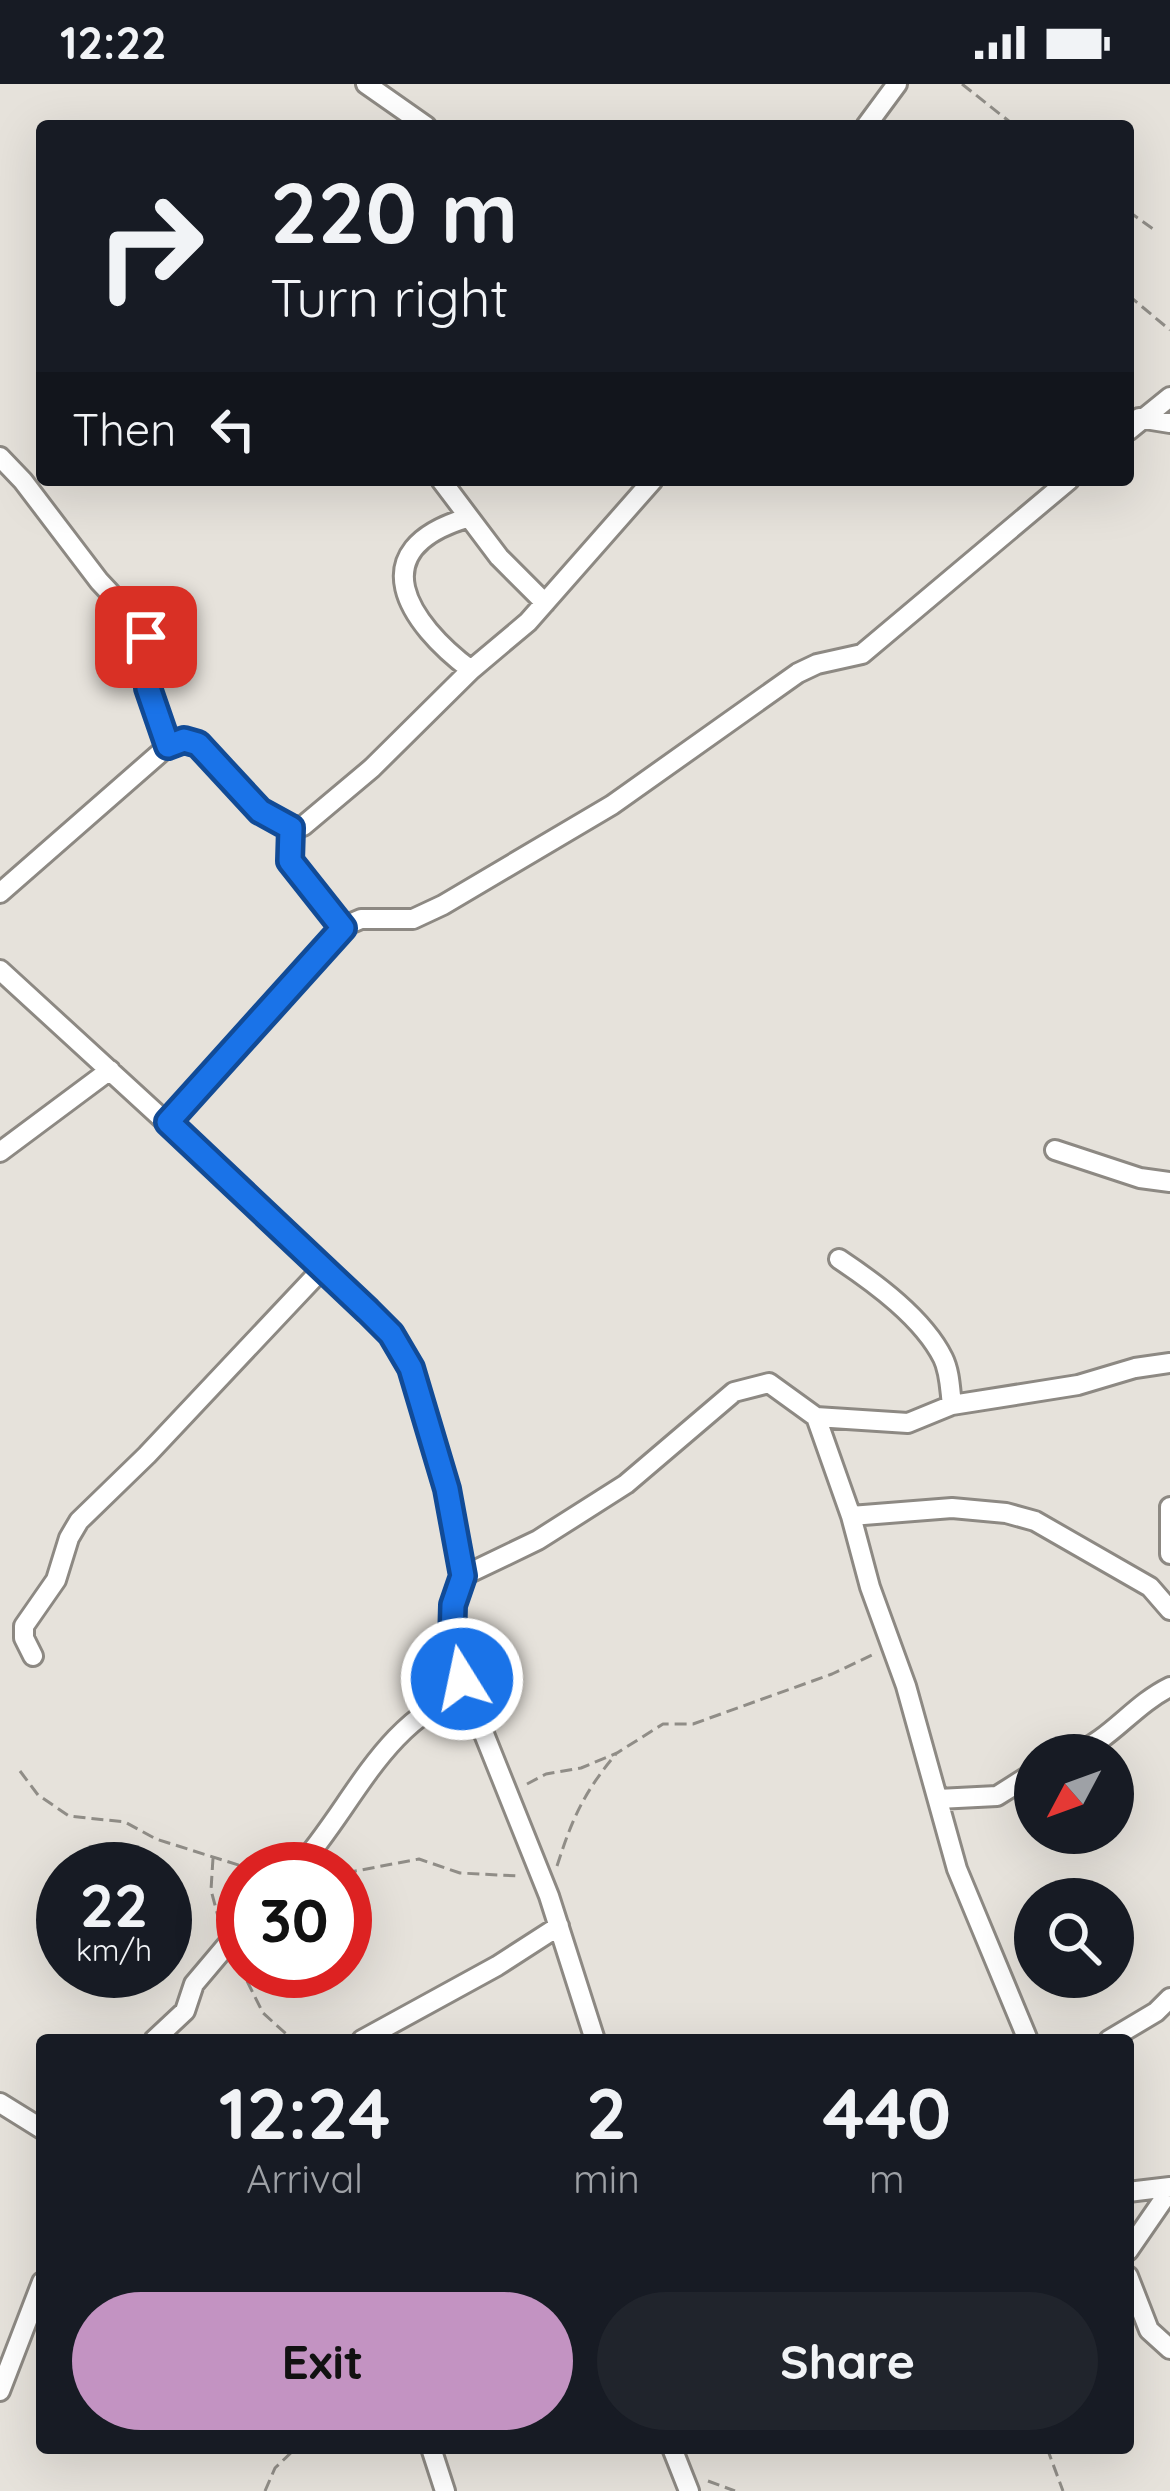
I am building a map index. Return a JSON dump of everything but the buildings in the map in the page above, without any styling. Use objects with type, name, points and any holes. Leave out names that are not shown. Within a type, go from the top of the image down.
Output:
[{"type":"street","points":[[366,84],[417,120]]},
{"type":"street","points":[[870,120],[897,84]]},
{"type":"street","points":[[1136,418],[1170,398]]},
{"type":"street","points":[[1136,418],[1170,423]]},
{"type":"street","points":[[0,457],[142,627],[148,688],[168,746]]},
{"type":"street","points":[[445,486],[499,557],[545,603]]},
{"type":"street","points":[[0,893],[168,746],[184,740],[198,744],[260,811],[291,828],[303,826],[545,603],[648,486]]},
{"type":"street","points":[[168,1122],[343,928],[362,919],[413,919],[443,905],[612,805],[798,673],[862,654],[1062,486]]},
{"type":"street","points":[[467,518],[438,526],[420,541],[406,563],[404,582],[414,614],[428,635],[472,670]]},
{"type":"street","points":[[291,828],[290,861],[343,928]]},
{"type":"street","points":[[0,970],[324,1268],[391,1334],[411,1368],[447,1489],[463,1576],[453,1605],[452,1642],[549,1897],[593,2034]]},
{"type":"street","points":[[0,1152],[110,1070]]},
{"type":"street","points":[[1055,1150],[1140,1178],[1170,1182]]},
{"type":"street","points":[[838,1258],[931,1338],[944,1360],[952,1405]]},
{"type":"street","points":[[33,1656],[24,1626],[56,1580],[79,1521],[324,1268]]},
{"type":"street","points":[[463,1576],[538,1540],[626,1484],[734,1392],[769,1383],[816,1417],[908,1423],[952,1405],[1078,1385],[1170,1363]]},
{"type":"street","points":[[816,1417],[892,1646],[957,1868],[1026,2034]]},
{"type":"street","points":[[1170,1507],[1170,1554]]},
{"type":"street","points":[[851,1516],[952,1508],[1035,1521],[1150,1587],[1170,1610]]},
{"type":"street","points":[[1109,1734],[1150,1697],[1170,1687]]},
{"type":"street","points":[[316,1842],[407,1726],[467,1691]]},
{"type":"street","points":[[938,1799],[997,1796],[1014,1785]]},
{"type":"street","points":[[373,2034],[559,1926]]},
{"type":"street","points":[[160,2034],[185,2011],[194,1984],[216,1958]]},
{"type":"street","points":[[1119,2034],[1170,1998]]},
{"type":"street","points":[[0,2103],[36,2125]]},
{"type":"street","points":[[1134,2192],[1170,2189]]},
{"type":"street","points":[[1134,2242],[1170,2189]]},
{"type":"street","points":[[1134,2291],[1149,2330],[1170,2349]]},
{"type":"street","points":[[0,2392],[36,2298]]},
{"type":"street","points":[[433,2454],[445,2491]]},
{"type":"street","points":[[674,2454],[689,2491]]},
{"type":"path","points":[[962,84],[1007,120]]},
{"type":"path","points":[[1134,215],[1156,231]]},
{"type":"path","points":[[1134,300],[1170,330]]},
{"type":"path","points":[[509,1793],[546,1774],[581,1768],[617,1753],[663,1724],[693,1724],[814,1681],[892,1646]]},
{"type":"path","points":[[549,1897],[572,1816],[617,1753]]},
{"type":"path","points":[[20,1771],[38,1795],[69,1816],[125,1822],[156,1839],[216,1859]]},
{"type":"path","points":[[213,1858],[211,1890],[216,1905]]},
{"type":"path","points":[[372,1868],[419,1859],[460,1874],[540,1877]]},
{"type":"path","points":[[256,1998],[263,2013],[286,2034]]},
{"type":"path","points":[[266,2491],[275,2468],[290,2454]]},
{"type":"path","points":[[1049,2454],[1063,2491]]},
{"type":"route","points":[[146,637],[148,688],[168,746],[184,740],[207,750],[260,811],[291,828],[290,861],[343,928],[168,1122],[391,1334],[411,1368],[458,1537],[463,1576],[453,1605],[452,1642],[462,1679]]}]
